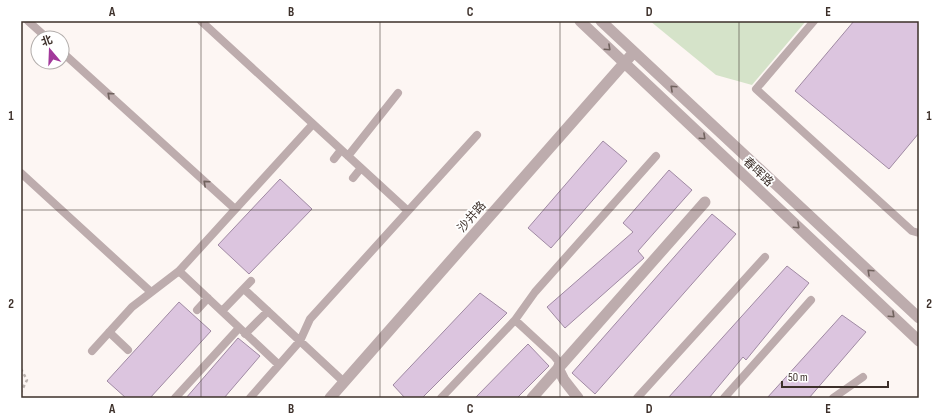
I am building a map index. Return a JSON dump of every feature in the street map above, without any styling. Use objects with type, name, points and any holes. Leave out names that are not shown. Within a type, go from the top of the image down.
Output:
[{"type":"street","name":"春晖路","points":[[580,21],[919,341]]},
{"type":"street","name":"春晖路","points":[[601,21],[919,318]]},
{"type":"street","name":"沙井路","points":[[330,398],[634,52]]},
{"type":"street","points":[[532,398],[705,202]]},
{"type":"street","points":[[558,368],[564,380],[578,398]]},
{"type":"lane","points":[[28,21],[38,30]]},
{"type":"lane","points":[[201,21],[408,211]]},
{"type":"lane","points":[[814,21],[756,89],[912,231],[919,233]]},
{"type":"lane","points":[[70,59],[235,209]]},
{"type":"lane","points":[[334,159],[345,153],[398,93]]},
{"type":"lane","points":[[92,351],[132,307],[179,271],[313,124]]},
{"type":"lane","points":[[250,398],[300,341],[310,319],[476,135]]},
{"type":"lane","points":[[441,398],[515,320],[535,292],[656,156]]},
{"type":"lane","points":[[353,178],[361,168]]},
{"type":"lane","points":[[21,173],[151,292]]},
{"type":"lane","points":[[637,398],[765,257]]},
{"type":"lane","points":[[179,271],[278,365]]},
{"type":"lane","points":[[222,312],[251,281]]},
{"type":"lane","points":[[244,289],[344,382]]},
{"type":"lane","points":[[197,310],[208,298]]},
{"type":"lane","points":[[724,398],[811,300]]},
{"type":"lane","points":[[245,334],[268,311]]},
{"type":"lane","points":[[515,320],[554,356],[558,361],[558,368]]},
{"type":"lane","points":[[175,398],[239,328]]},
{"type":"lane","points":[[109,332],[128,350]]},
{"type":"lane","points":[[833,398],[863,377]]},
{"type":"path","points":[[21,369],[26,380],[21,392]]},
{"type":"green space","points":[[650,21],[806,21],[752,85],[716,75]]},
{"type":"building","points":[[854,21],[919,21],[919,133],[889,169],[795,91]]},
{"type":"building","points":[[603,141],[627,161],[551,248],[528,228]]},
{"type":"building","points":[[669,170],[692,190],[638,251],[644,258],[565,328],[547,307],[633,232],[623,223]]},
{"type":"building","points":[[280,179],[312,209],[249,274],[218,245]]},
{"type":"building","points":[[712,214],[736,234],[595,394],[572,373]]},
{"type":"building","points":[[787,266],[809,283],[746,360],[743,357],[709,398],[668,398]]},
{"type":"building","points":[[480,293],[507,313],[422,398],[405,398],[393,385]]},
{"type":"building","points":[[179,302],[211,331],[150,398],[126,398],[107,381]]},
{"type":"building","points":[[842,315],[866,332],[809,398],[767,398]]},
{"type":"building","points":[[238,338],[260,356],[224,398],[186,398]]},
{"type":"building","points":[[528,344],[549,366],[517,398],[475,398]]}]
